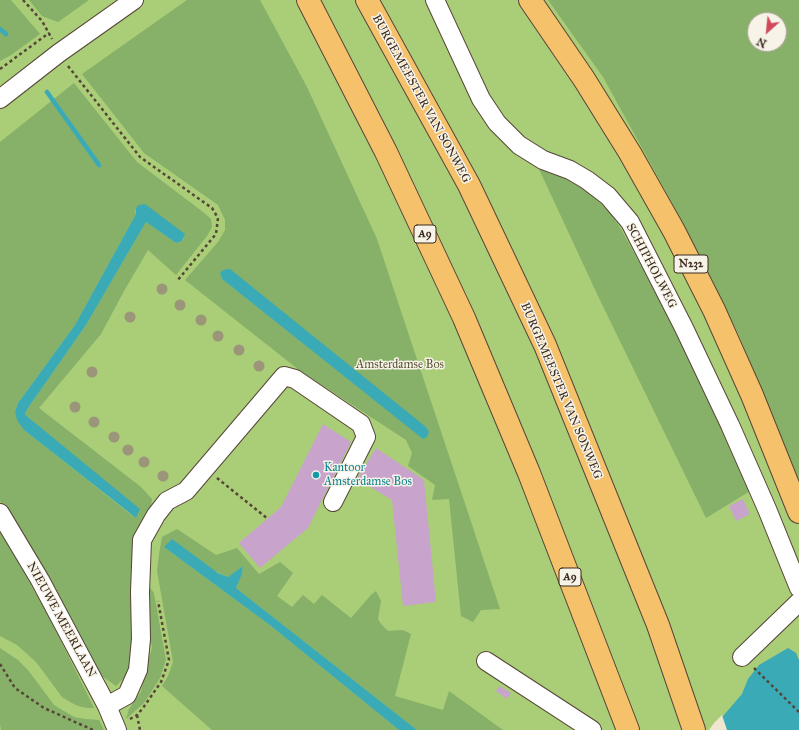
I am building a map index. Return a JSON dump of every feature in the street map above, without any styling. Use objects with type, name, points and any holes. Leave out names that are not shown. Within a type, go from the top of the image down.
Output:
[{"type":"main road","name":"A9","points":[[308,0],[386,152],[464,318],[529,474],[628,730]]},
{"type":"main road","name":"BURGEMEESTER VAN SONWEG","points":[[368,0],[469,185],[545,345],[658,625],[694,730]]},
{"type":"main road","name":"N232","points":[[530,0],[584,79],[630,154],[674,231],[714,310],[752,395],[799,512]]},
{"type":"street","points":[[0,99],[59,53],[134,0]]},
{"type":"street","name":"SCHIPHOLWEG","points":[[435,0],[481,99],[497,123],[519,146],[543,160],[570,170],[587,180],[608,196],[630,222],[730,425],[767,509],[799,588]]},
{"type":"street","points":[[108,706],[127,695],[138,670],[141,640],[140,592],[142,540],[156,514],[168,501],[186,491],[284,376],[295,379],[361,424],[366,437],[333,502]]},
{"type":"street","name":"NIEUWE MEERLAAN","points":[[0,513],[40,580],[108,706],[118,730]]},
{"type":"street","points":[[747,661],[799,602]]},
{"type":"street","points":[[486,661],[592,730]]},
{"type":"path","points":[[0,69],[48,33],[42,21],[22,0]]},
{"type":"path","points":[[65,62],[140,157],[212,208],[218,218],[216,234],[177,282]]},
{"type":"path","points":[[206,468],[268,519]]},
{"type":"path","points":[[747,661],[799,712]]},
{"type":"path","points":[[0,664],[15,688],[44,708],[93,730]]},
{"type":"path","points":[[137,715],[140,730]]},
{"type":"green space","name":"Amsterdamse Bos","points":[[0,0],[799,0],[799,730],[0,730]]},
{"type":"green space","points":[[0,0],[11,0],[40,34],[0,61]]},
{"type":"green space","points":[[29,0],[89,0],[58,22],[42,16]]},
{"type":"green space","points":[[187,0],[260,0],[307,87],[377,239],[500,609],[481,610],[473,622],[461,616],[449,499],[432,500],[435,485],[408,466],[412,453],[406,440],[299,370],[185,280],[218,242],[225,230],[225,220],[218,205],[144,153],[82,74]],"holes":[[[220,273],[424,439],[222,279]]]},
{"type":"green space","points":[[548,0],[799,0],[799,480],[739,335],[675,208],[603,77]]},
{"type":"green space","points":[[74,83],[137,162],[211,219],[212,227],[207,236],[176,275],[148,250],[101,334],[39,408],[141,487],[152,499],[134,655],[127,675],[116,686],[99,674],[19,531],[0,501],[0,142]],"holes":[[[135,210],[184,238],[182,241],[176,243],[146,222],[86,325],[25,414],[135,518],[24,430],[15,412],[18,403],[75,325],[136,214]]]},
{"type":"green space","points":[[539,169],[568,180],[580,187],[593,196],[610,213],[621,229],[672,323],[750,491],[706,518],[598,296]]},
{"type":"green space","points":[[177,529],[216,555],[237,548],[259,574],[280,562],[293,573],[277,596],[292,607],[303,595],[314,604],[322,595],[351,618],[376,591],[381,601],[378,619],[381,624],[388,631],[403,630],[411,634],[395,696],[443,710],[449,691],[503,730],[417,730],[236,588],[242,574],[243,566],[228,577],[164,547],[271,626],[399,730],[212,730],[162,686],[168,676],[173,662],[157,571],[162,537]]},
{"type":"green space","points":[[0,531],[49,617],[94,708],[78,706],[62,697],[36,662],[17,645],[0,636]]},
{"type":"green space","points":[[145,581],[154,593],[166,660],[160,678],[144,703],[126,719],[129,709],[141,692],[145,671],[152,648],[147,623]]},
{"type":"green space","points":[[0,648],[18,660],[28,670],[54,705],[74,717],[99,720],[104,730],[1,730]]},
{"type":"water","points":[[145,204],[185,234],[182,241],[176,243],[146,222],[86,325],[25,414],[140,509],[136,518],[24,430],[17,420],[15,412],[18,403],[75,325],[136,214],[136,208],[139,205]]},
{"type":"water","points":[[230,269],[426,427],[429,432],[427,437],[423,439],[222,279],[220,273],[223,270]]},
{"type":"water","points":[[172,539],[218,573],[228,577],[243,566],[242,574],[236,588],[417,730],[399,730],[271,626],[164,547]]},
{"type":"water","points":[[788,648],[796,653],[799,660],[799,730],[711,730],[742,694],[748,679],[759,665]]},
{"type":"pier","points":[[722,715],[727,730],[709,730],[714,723]]},
{"type":"building","name":"Kantoor Amsterdamse Bos","points":[[323,424],[351,442],[308,528],[260,568],[239,543],[281,507]]},
{"type":"building","points":[[376,448],[424,480],[436,602],[403,606],[392,500],[357,479]]},
{"type":"building","points":[[743,499],[750,514],[736,521],[729,506]]},
{"type":"building","points":[[500,686],[511,693],[507,699],[496,691]]},
{"type":"waterway","points":[[0,29],[6,34]]},
{"type":"waterway","points":[[47,92],[99,165]]},
{"type":"place","name":"Kantoor Amsterdamse Bos","points":[[316,475]]}]
